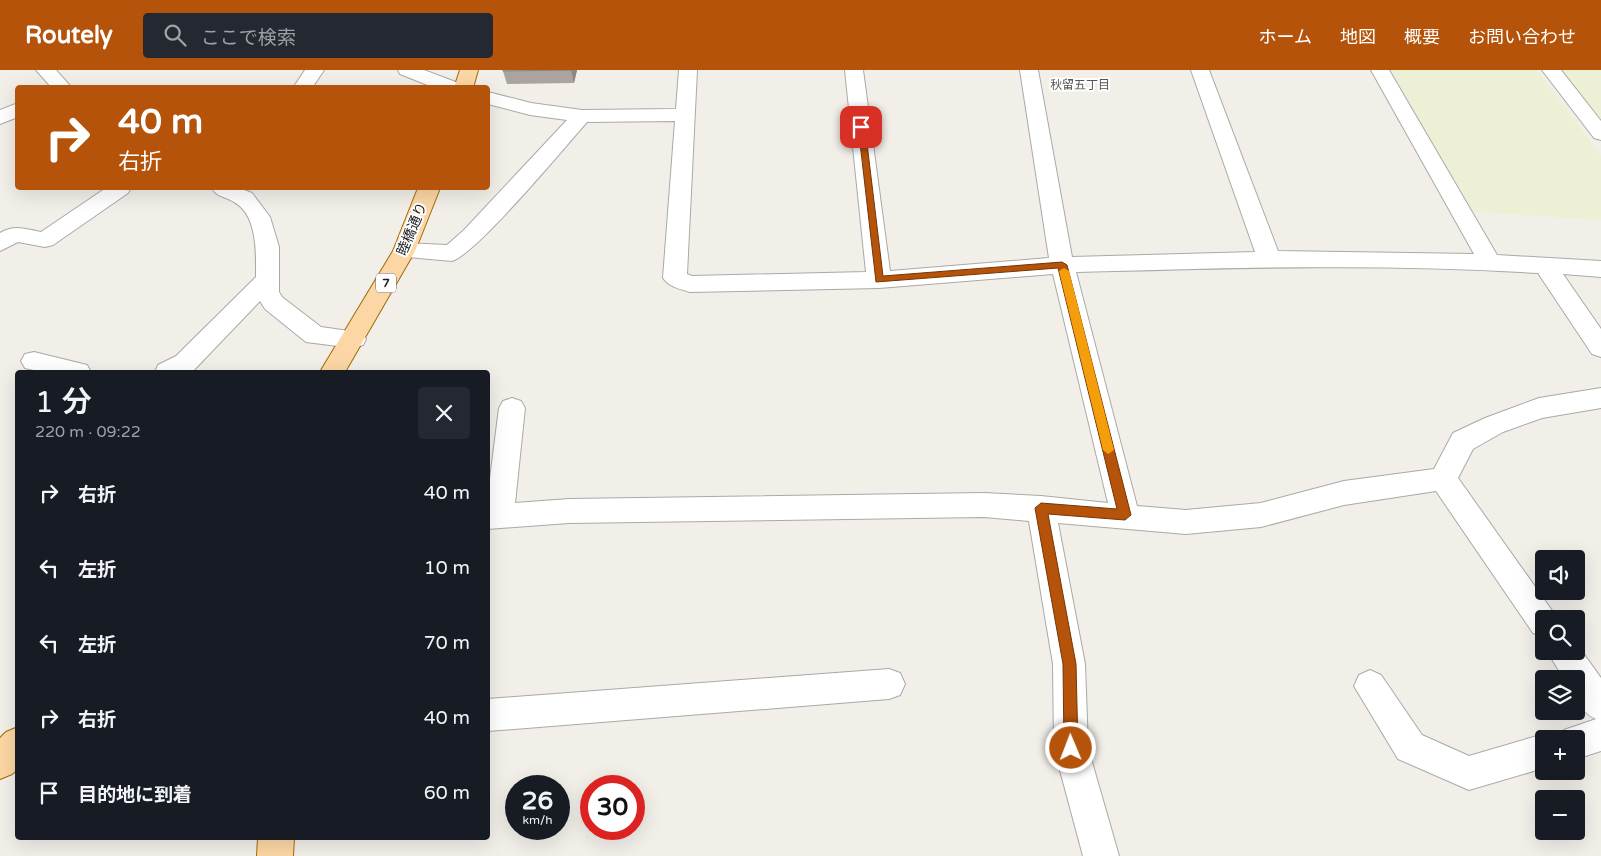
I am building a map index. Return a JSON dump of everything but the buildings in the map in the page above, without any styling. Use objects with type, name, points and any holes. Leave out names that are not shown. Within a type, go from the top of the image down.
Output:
[{"type":"main road","points":[[464,85],[469,70]]},
{"type":"main road","name":"睦橋通り","points":[[333,370],[354,339],[404,251],[428,190]]},
{"type":"main road","points":[[0,762],[15,747]]},
{"type":"main road","points":[[274,856],[276,840]]},
{"type":"street","points":[[45,70],[58,85]]},
{"type":"street","points":[[304,85],[315,70]]},
{"type":"street","points":[[407,70],[446,85]]},
{"type":"street","points":[[688,70],[674,278],[690,284],[879,280],[1062,265],[1269,259],[1490,262],[1601,269]]},
{"type":"street","points":[[854,70],[879,280]]},
{"type":"street","points":[[1029,70],[1062,265],[1125,515]]},
{"type":"street","points":[[1200,70],[1269,259]]},
{"type":"street","points":[[1380,70],[1490,262]]},
{"type":"street","points":[[1551,70],[1601,134]]},
{"type":"street","points":[[490,99],[530,109],[582,116],[684,115]]},
{"type":"street","points":[[0,118],[15,110]]},
{"type":"street","points":[[404,251],[452,253],[472,235],[582,116]]},
{"type":"street","points":[[0,243],[14,234],[45,240],[117,190]]},
{"type":"street","points":[[226,190],[244,198],[262,222],[268,247],[267,292],[273,303],[315,336],[354,339]]},
{"type":"street","points":[[1544,266],[1601,348]]},
{"type":"street","points":[[171,370],[185,363],[268,279]]},
{"type":"street","points":[[34,361],[70,370]]},
{"type":"street","points":[[1443,479],[1463,441],[1494,425],[1540,408],[1601,398]]},
{"type":"street","points":[[512,408],[493,517],[579,511],[984,505],[1125,515],[1186,522],[1261,515],[1344,493],[1443,479]]},
{"type":"street","points":[[1443,479],[1535,610]]},
{"type":"street","points":[[1041,508],[1069,664],[1071,748],[1100,856]]},
{"type":"street","points":[[1570,660],[1601,705]]},
{"type":"street","points":[[490,715],[889,684]]},
{"type":"street","points":[[1370,686],[1410,747],[1469,773],[1535,754]]},
{"type":"street","points":[[1585,739],[1601,734]]},
{"type":"green space","points":[[1388,70],[1537,70],[1601,156],[1601,220],[1474,212]]},
{"type":"green space","points":[[1556,70],[1601,70],[1601,125]]},
{"type":"slow traffic","points":[[1064,271],[1108,450]]},
{"type":"district","name":"秋留五丁目","points":[[1080,85]]},
{"type":"route","points":[[861,127],[879,280],[1062,265],[1125,515],[1041,508],[1069,664],[1071,748]]}]
